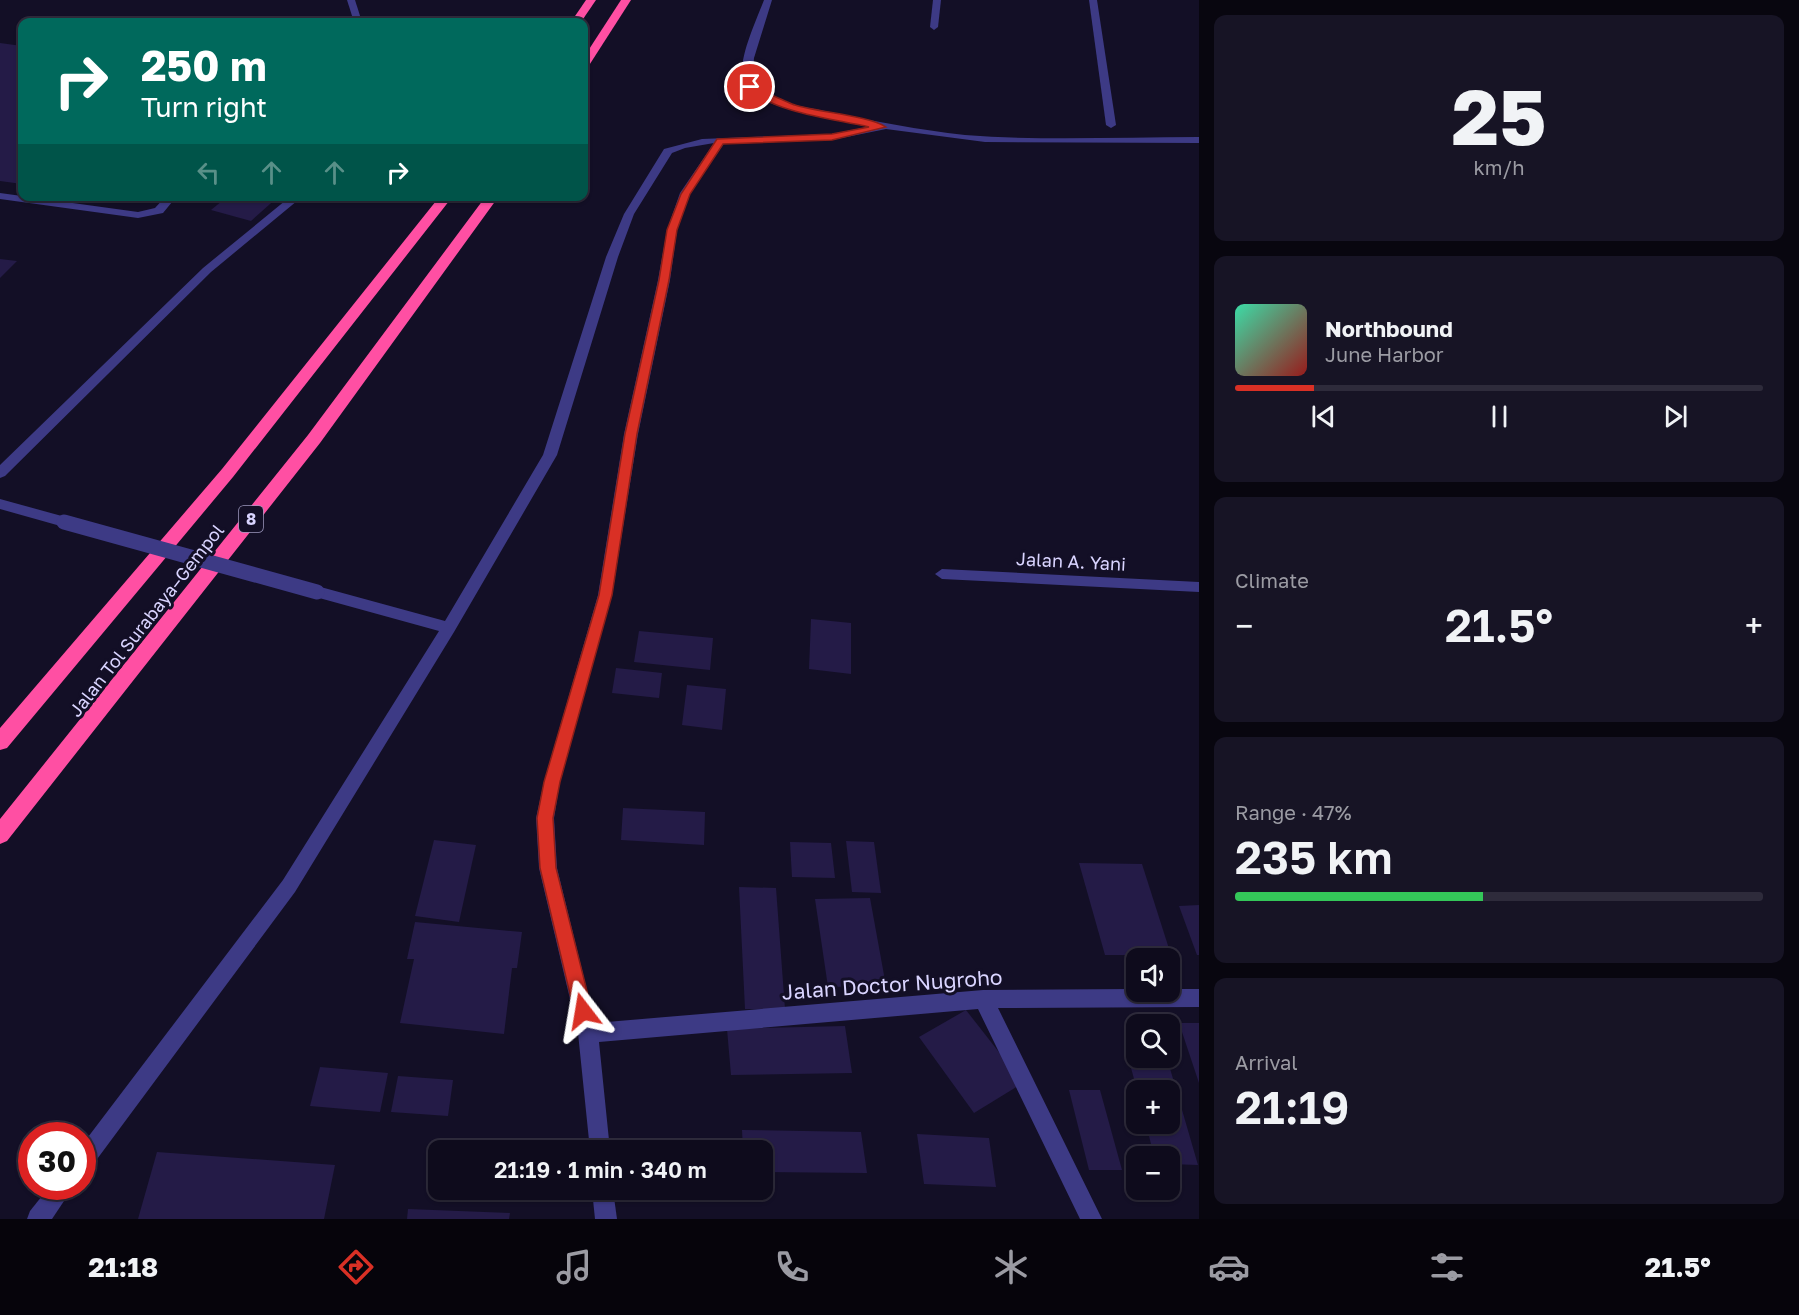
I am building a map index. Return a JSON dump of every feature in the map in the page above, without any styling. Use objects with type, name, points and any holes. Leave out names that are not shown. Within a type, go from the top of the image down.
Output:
[{"type":"highway","points":[[579,18],[591,0]]},
{"type":"highway","points":[[588,59],[626,0]]},
{"type":"highway","name":"Jalan Tol Surabaya–Gempol","points":[[0,742],[77,654],[370,296],[443,201]]},
{"type":"highway","name":"Jalan Tol Surabaya–Gempol","points":[[0,835],[314,439],[489,201]]},
{"type":"street","points":[[351,0],[357,18]]},
{"type":"street","points":[[768,0],[746,72],[750,87],[761,95],[794,108],[882,127],[982,139],[1199,140]]},
{"type":"street","points":[[934,27],[937,0]]},
{"type":"street","points":[[1093,0],[1111,125]]},
{"type":"street","points":[[96,1144],[289,886],[448,628],[550,455],[612,257],[629,214],[668,151],[677,146],[721,141],[832,137],[882,127]]},
{"type":"street","points":[[599,1140],[588,1033],[548,868],[545,818],[552,782],[605,595],[631,434],[664,280],[672,230],[686,194],[721,141]]},
{"type":"street","points":[[0,196],[18,198]]},
{"type":"street","points":[[36,201],[138,215],[159,211],[168,201]]},
{"type":"street","points":[[0,473],[207,270],[292,201]]},
{"type":"street","points":[[0,504],[448,628]]},
{"type":"street","name":"Jalan A. Yani","points":[[942,574],[1199,587]]},
{"type":"street","name":"Jalan Doctor Nugroho","points":[[588,1033],[984,999],[1199,998]]},
{"type":"street","points":[[984,999],[1091,1219]]},
{"type":"street","points":[[38,1219],[53,1200]]},
{"type":"street","points":[[604,1200],[606,1219]]},
{"type":"building","points":[[0,43],[18,45],[18,183],[0,181]]},
{"type":"building","points":[[222,201],[273,201],[251,221],[211,210]]},
{"type":"building","points":[[0,259],[17,261],[0,278]]},
{"type":"building","points":[[811,619],[851,623],[851,674],[809,669]]},
{"type":"building","points":[[639,631],[713,638],[710,670],[634,662]]},
{"type":"building","points":[[616,668],[662,673],[659,698],[612,693]]},
{"type":"building","points":[[687,685],[726,689],[722,730],[682,725]]},
{"type":"building","points":[[623,808],[705,812],[704,845],[621,840]]},
{"type":"building","points":[[434,840],[476,845],[459,922],[415,916]]},
{"type":"building","points":[[846,841],[874,842],[881,893],[852,892]]},
{"type":"building","points":[[790,842],[831,843],[835,878],[792,877]]},
{"type":"building","points":[[1079,863],[1142,864],[1169,948],[1126,948],[1126,955],[1105,955]]},
{"type":"building","points":[[739,887],[776,888],[785,1009],[745,1009]]},
{"type":"building","points":[[870,898],[886,986],[828,987],[815,899]]},
{"type":"building","points":[[1199,905],[1199,955],[1197,955],[1179,906]]},
{"type":"building","points":[[415,922],[522,932],[517,968],[512,968],[504,1034],[400,1023],[414,959],[407,959]]},
{"type":"building","points":[[966,1010],[1023,1083],[974,1113],[919,1037]]},
{"type":"building","points":[[1180,1023],[1199,1023],[1199,1083],[1180,1026]]},
{"type":"building","points":[[845,1026],[852,1073],[731,1075],[727,1029]]},
{"type":"building","points":[[320,1067],[388,1073],[380,1112],[310,1106]]},
{"type":"building","points":[[1131,1068],[1170,1068],[1173,1080],[1134,1080]]},
{"type":"building","points":[[398,1076],[453,1080],[448,1116],[391,1112]]},
{"type":"building","points":[[1069,1090],[1100,1090],[1122,1170],[1089,1170]]},
{"type":"building","points":[[1180,1103],[1198,1165],[1180,1164],[1180,1146],[1152,1146],[1148,1134],[1180,1134]]},
{"type":"building","points":[[742,1130],[861,1132],[867,1173],[773,1172],[773,1140],[742,1140]]},
{"type":"building","points":[[917,1134],[989,1138],[996,1187],[924,1184]]},
{"type":"building","points":[[157,1152],[335,1165],[324,1219],[138,1219]]},
{"type":"building","points":[[408,1209],[510,1213],[509,1219],[407,1219]]},
{"type":"route","points":[[583,1011],[548,868],[545,818],[552,782],[605,595],[631,434],[664,280],[672,230],[686,194],[721,141],[832,137],[882,127],[794,108],[761,95],[750,87]]}]
